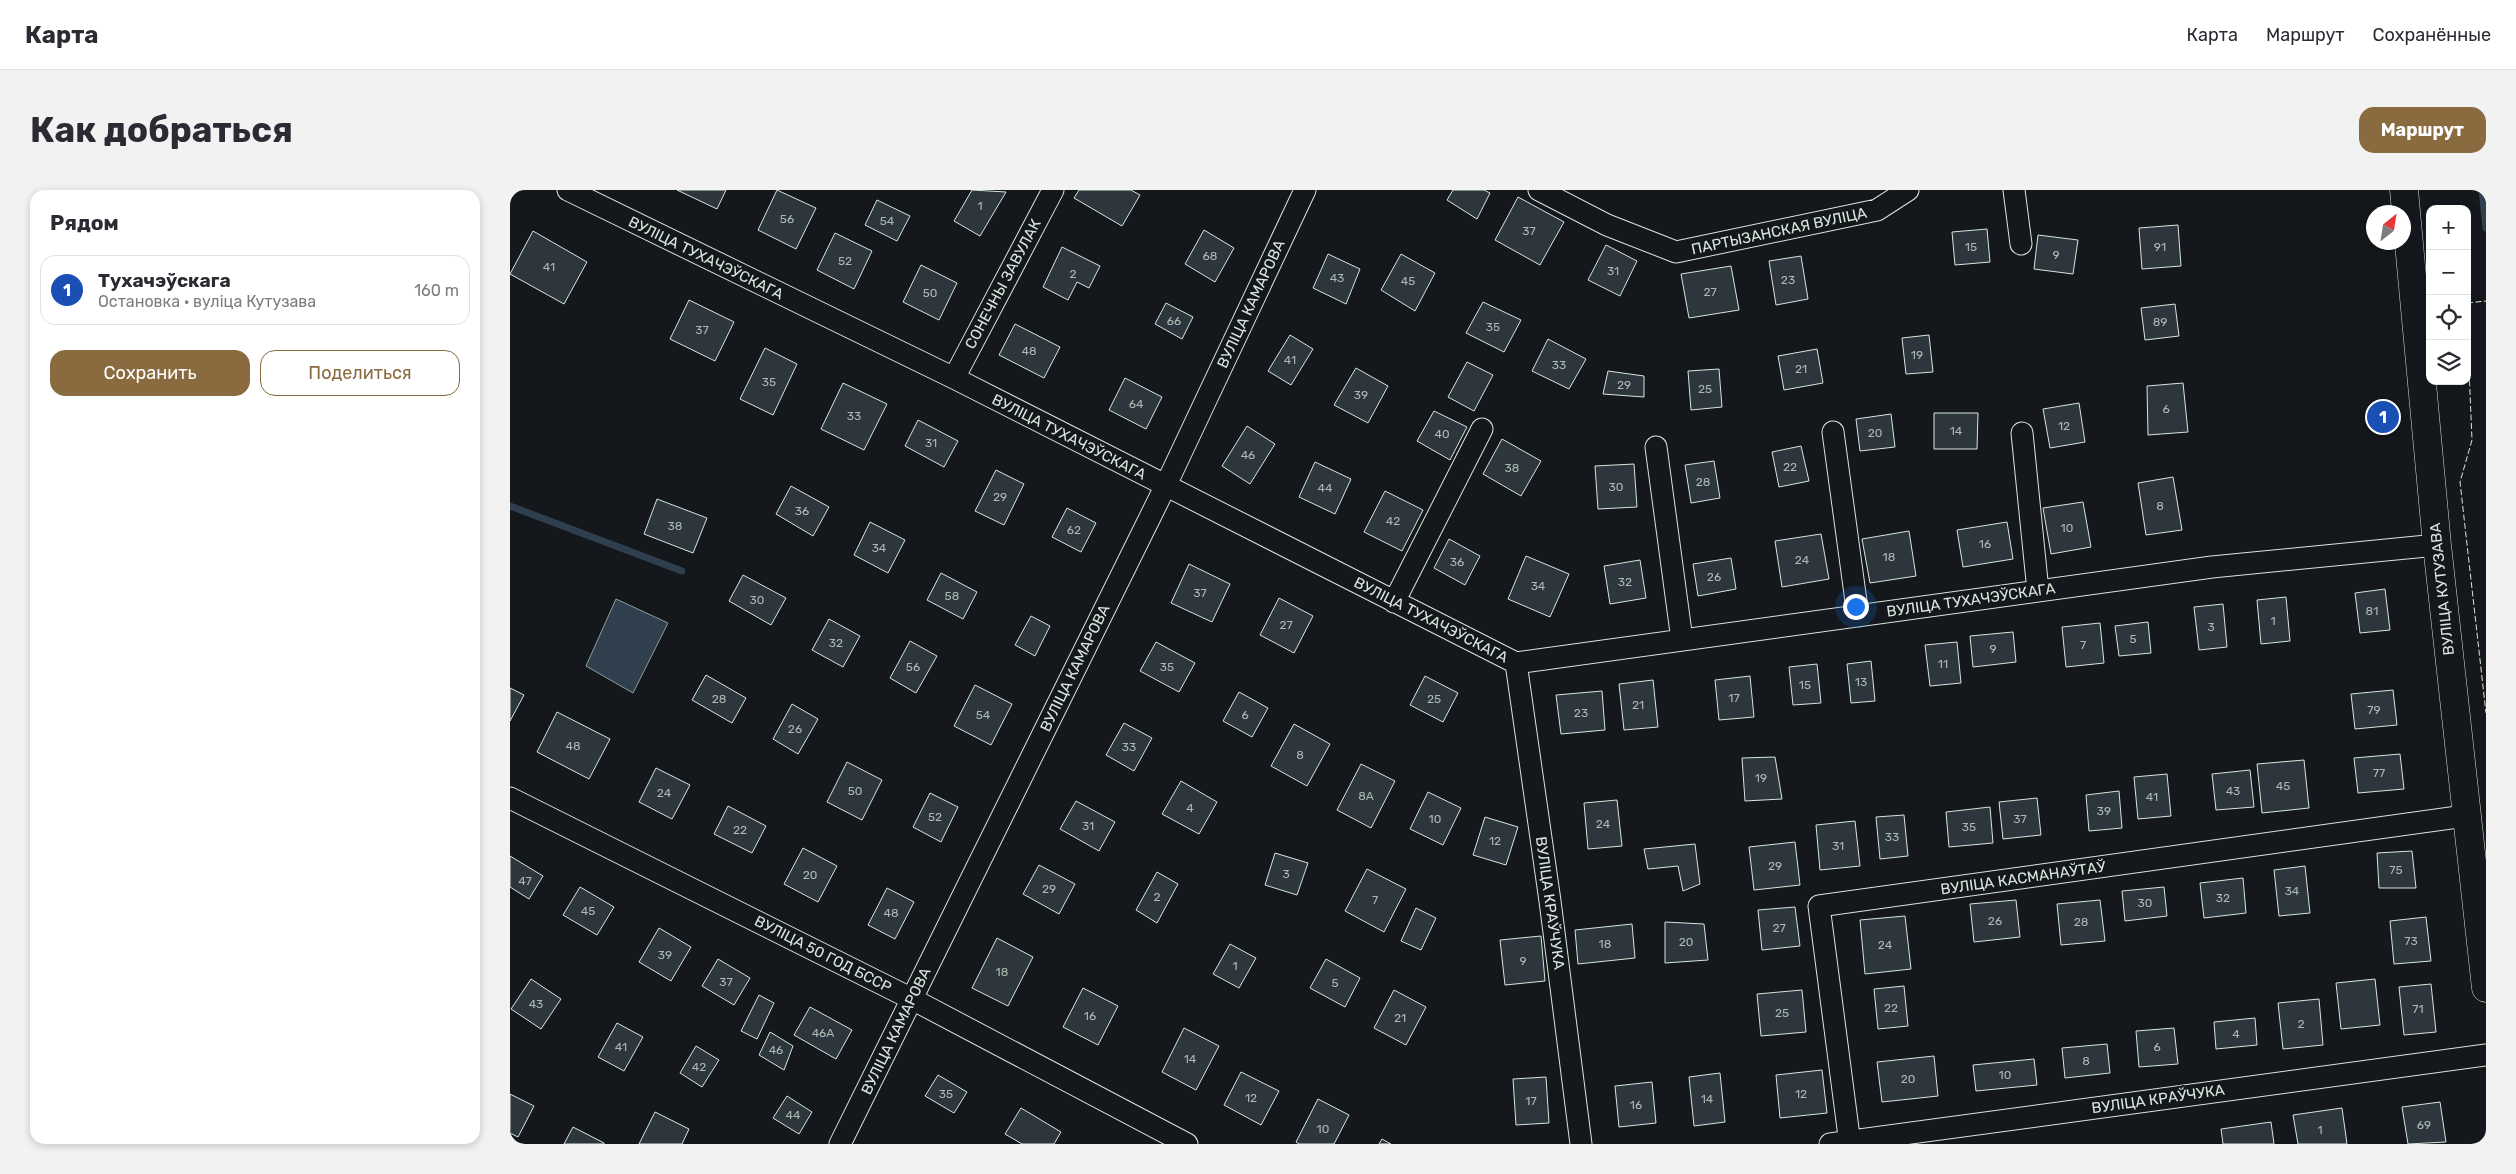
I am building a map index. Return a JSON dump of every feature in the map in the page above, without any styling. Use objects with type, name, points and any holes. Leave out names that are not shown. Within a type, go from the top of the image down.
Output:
[{"type":"main road","name":"ВУЛІЦА КУТУЗАВА","points":[[2404,190],[2437,544],[2465,816],[2486,988]]},
{"type":"street","name":"ВУЛІЦА ТУХАЧЭЎСКАГА","points":[[568,190],[954,378],[1165,487],[1516,663],[2212,567],[2437,544]]},
{"type":"street","name":"СОНЕЧНЫ ЗАВУЛАК","points":[[954,378],[1053,190]]},
{"type":"street","name":"ВУЛІЦА КАМАРОВА","points":[[840,1144],[1165,487],[1305,190]]},
{"type":"street","name":"ПАРТЫЗАНСКАЯ ВУЛІЦА","points":[[1539,190],[1608,225],[1676,252],[1877,210],[1899,193]]},
{"type":"street","points":[[2014,190],[2022,244]]},
{"type":"street","points":[[1394,602],[1482,429]]},
{"type":"street","points":[[1833,432],[1858,616]]},
{"type":"street","points":[[2022,433],[2038,591]]},
{"type":"street","points":[[1656,447],[1682,640]]},
{"type":"street","name":"ВУЛІЦА КРАЎЧУКА","points":[[1516,663],[1550,901],[1581,1144]]},
{"type":"street","name":"ВУЛІЦА 50 ГОД БССР","points":[[510,798],[912,999],[1187,1144]]},
{"type":"street","name":"ВУЛІЦА КАСМАНАЎТАЎ","points":[[1843,1143],[1818,906],[2465,816]]},
{"type":"street","name":"ВУЛІЦА КРАЎЧУКА","points":[[1843,1143],[2486,1055]]},
{"type":"water","points":[[616,599],[668,623],[633,693],[586,666]]},
{"type":"building","points":[[677,190],[726,190],[717,209]]},
{"type":"building","points":[[777,190],[816,208],[796,249],[758,230]]},
{"type":"building","points":[[972,190],[1006,192],[980,236],[954,221]]},
{"type":"building","points":[[1079,190],[1131,190],[1140,195],[1122,226],[1074,198]]},
{"type":"building","points":[[1453,190],[1484,190],[1490,193],[1477,219],[1447,200]]},
{"type":"building","points":[[1518,197],[1564,222],[1540,265],[1495,240]]},
{"type":"building","points":[[877,200],[910,216],[897,241],[865,225]]},
{"type":"building","points":[[2178,225],[2181,266],[2142,269],[2139,228]]},
{"type":"building","points":[[1987,229],[1990,262],[1955,265],[1952,232]]},
{"type":"building","points":[[1204,230],[1234,248],[1215,282],[1185,264]]},
{"type":"building","points":[[533,231],[587,262],[564,304],[510,274]]},
{"type":"building","points":[[835,233],[872,251],[854,289],[817,270]]},
{"type":"building","points":[[2038,235],[2078,240],[2073,274],[2034,269]]},
{"type":"building","points":[[1606,245],[1637,261],[1620,296],[1588,280]]},
{"type":"building","points":[[1062,247],[1100,266],[1089,288],[1077,282],[1068,300],[1043,287]]},
{"type":"building","points":[[1328,254],[1360,269],[1346,304],[1313,288]]},
{"type":"building","points":[[1401,254],[1435,273],[1415,311],[1381,290]]},
{"type":"building","points":[[1801,256],[1808,299],[1776,305],[1769,261]]},
{"type":"building","points":[[921,265],[957,283],[939,320],[903,302]]},
{"type":"building","points":[[1731,266],[1739,310],[1689,318],[1681,274]]},
{"type":"building","points":[[689,300],[734,322],[715,361],[670,339]]},
{"type":"building","points":[[1483,302],[1521,320],[1504,352],[1466,333]]},
{"type":"building","points":[[1166,303],[1193,317],[1182,339],[1155,324]]},
{"type":"building","points":[[2175,304],[2179,336],[2145,340],[2141,308]]},
{"type":"building","points":[[1015,324],[1060,347],[1044,378],[999,355]]},
{"type":"building","points":[[1290,335],[1313,349],[1291,385],[1268,371]]},
{"type":"building","points":[[1929,335],[1933,372],[1906,374],[1902,338]]},
{"type":"building","points":[[1548,339],[1586,359],[1569,389],[1532,371]]},
{"type":"building","points":[[765,348],[797,364],[773,415],[740,399]]},
{"type":"building","points":[[1817,349],[1823,383],[1784,390],[1778,356]]},
{"type":"building","points":[[1467,362],[1493,375],[1474,411],[1448,397]]},
{"type":"building","points":[[1356,368],[1388,386],[1368,423],[1334,405]]},
{"type":"building","points":[[1719,369],[1722,407],[1691,410],[1688,371]]},
{"type":"building","points":[[1608,371],[1644,376],[1644,397],[1603,394]]},
{"type":"building","points":[[1125,378],[1162,397],[1146,429],[1109,410]]},
{"type":"building","points":[[843,383],[887,404],[864,450],[821,429]]},
{"type":"building","points":[[2183,383],[2188,432],[2148,435],[2147,386]]},
{"type":"building","points":[[2079,403],[2085,442],[2050,448],[2043,409]]},
{"type":"building","points":[[1434,411],[1467,427],[1450,460],[1417,441]]},
{"type":"building","points":[[1934,413],[1978,413],[1977,449],[1934,449]]},
{"type":"building","points":[[1891,414],[1895,447],[1860,451],[1856,419]]},
{"type":"building","points":[[918,420],[958,441],[944,467],[905,446]]},
{"type":"building","points":[[1247,426],[1275,444],[1250,484],[1222,466]]},
{"type":"building","points":[[1502,439],[1541,461],[1521,496],[1483,474]]},
{"type":"building","points":[[1801,446],[1809,481],[1779,487],[1772,452]]},
{"type":"building","points":[[1714,461],[1720,498],[1691,503],[1685,465]]},
{"type":"building","points":[[1315,462],[1351,479],[1335,514],[1299,497]]},
{"type":"building","points":[[1634,464],[1637,507],[1598,509],[1595,466]]},
{"type":"building","points":[[996,470],[1024,484],[1004,525],[975,511]]},
{"type":"building","points":[[2173,477],[2182,530],[2146,535],[2138,483]]},
{"type":"building","points":[[791,486],[829,507],[813,536],[776,514]]},
{"type":"building","points":[[1385,491],[1423,510],[1402,551],[1364,532]]},
{"type":"building","points":[[657,499],[707,518],[693,553],[644,534]]},
{"type":"building","points":[[2083,502],[2091,547],[2051,554],[2043,508]]},
{"type":"building","points":[[1067,508],[1096,523],[1081,552],[1052,537]]},
{"type":"building","points":[[870,522],[905,540],[888,573],[854,555]]},
{"type":"building","points":[[2007,522],[2013,559],[1963,567],[1957,530]]},
{"type":"building","points":[[1909,531],[1916,576],[1870,583],[1862,539]]},
{"type":"building","points":[[1821,534],[1829,579],[1782,587],[1775,541]]},
{"type":"building","points":[[1449,539],[1480,556],[1465,585],[1434,568]]},
{"type":"building","points":[[1526,556],[1569,574],[1550,617],[1508,599]]},
{"type":"building","points":[[1731,558],[1736,589],[1698,596],[1693,564]]},
{"type":"building","points":[[1640,560],[1646,598],[1610,604],[1604,566]]},
{"type":"building","points":[[1189,564],[1230,584],[1212,622],[1171,603]]},
{"type":"building","points":[[941,573],[977,592],[963,619],[927,600]]},
{"type":"building","points":[[743,575],[786,598],[771,625],[729,601]]},
{"type":"building","points":[[2385,589],[2390,630],[2360,633],[2355,593]]},
{"type":"building","points":[[2286,597],[2290,641],[2261,644],[2257,600]]},
{"type":"building","points":[[1279,598],[1313,616],[1294,653],[1260,635]]},
{"type":"building","points":[[2223,604],[2227,647],[2199,650],[2194,607]]},
{"type":"building","points":[[1031,616],[1050,626],[1035,656],[1015,645]]},
{"type":"building","points":[[829,619],[860,636],[843,667],[812,650]]},
{"type":"building","points":[[2148,622],[2151,653],[2119,656],[2115,626]]},
{"type":"building","points":[[2100,623],[2104,663],[2066,667],[2062,627]]},
{"type":"building","points":[[2013,632],[2016,662],[1973,667],[1970,636]]},
{"type":"building","points":[[910,641],[937,656],[916,693],[890,678]]},
{"type":"building","points":[[1156,642],[1195,663],[1179,692],[1140,671]]},
{"type":"building","points":[[1957,642],[1961,683],[1930,686],[1925,645]]},
{"type":"building","points":[[1871,661],[1875,701],[1851,703],[1847,664]]},
{"type":"building","points":[[1817,664],[1821,703],[1793,705],[1789,667]]},
{"type":"building","points":[[706,675],[746,698],[732,723],[692,700]]},
{"type":"building","points":[[1425,676],[1458,693],[1443,722],[1410,705]]},
{"type":"building","points":[[1750,676],[1754,717],[1719,720],[1715,680]]},
{"type":"building","points":[[1653,680],[1658,727],[1624,730],[1619,684]]},
{"type":"building","points":[[975,685],[1012,704],[991,745],[954,726]]},
{"type":"building","points":[[510,688],[524,695],[510,721]]},
{"type":"building","points":[[2393,690],[2397,725],[2355,729],[2351,694]]},
{"type":"building","points":[[1602,691],[1605,730],[1561,734],[1556,695]]},
{"type":"building","points":[[1239,692],[1268,708],[1252,737],[1223,721]]},
{"type":"building","points":[[792,704],[818,719],[798,754],[773,739]]},
{"type":"building","points":[[557,712],[610,739],[589,779],[537,752]]},
{"type":"building","points":[[1124,723],[1152,738],[1134,771],[1106,755]]},
{"type":"building","points":[[1294,724],[1330,744],[1307,786],[1271,766]]},
{"type":"building","points":[[2400,754],[2404,789],[2358,793],[2354,758]]},
{"type":"building","points":[[1775,757],[1782,799],[1745,801],[1742,758]]},
{"type":"building","points":[[2304,760],[2309,808],[2262,813],[2257,764]]},
{"type":"building","points":[[847,762],[882,780],[862,820],[827,802]]},
{"type":"building","points":[[1361,764],[1395,781],[1371,828],[1337,810]]},
{"type":"building","points":[[656,768],[690,785],[672,819],[639,802]]},
{"type":"building","points":[[2250,770],[2254,807],[2216,810],[2212,774]]},
{"type":"building","points":[[2167,774],[2171,816],[2138,819],[2134,777]]},
{"type":"building","points":[[1181,781],[1217,802],[1199,834],[1162,814]]},
{"type":"building","points":[[2119,791],[2122,828],[2089,831],[2086,795]]},
{"type":"building","points":[[1428,792],[1461,808],[1443,845],[1410,829]]},
{"type":"building","points":[[930,793],[958,807],[941,842],[913,827]]},
{"type":"building","points":[[2037,798],[2041,835],[2003,839],[1999,802]]},
{"type":"building","points":[[1617,800],[1622,846],[1588,849],[1584,803]]},
{"type":"building","points":[[1076,801],[1115,822],[1099,851],[1060,829]]},
{"type":"building","points":[[728,806],[766,826],[752,853],[714,834]]},
{"type":"building","points":[[1990,807],[1993,843],[1949,847],[1946,812]]},
{"type":"building","points":[[1904,815],[1908,856],[1880,859],[1876,817]]},
{"type":"building","points":[[1485,817],[1518,827],[1506,865],[1473,855]]},
{"type":"building","points":[[1855,821],[1860,866],[1820,870],[1816,825]]},
{"type":"building","points":[[1795,842],[1800,885],[1754,890],[1749,847]]},
{"type":"building","points":[[1695,844],[1700,884],[1683,891],[1678,866],[1648,869],[1644,849]]},
{"type":"building","points":[[803,848],[837,866],[818,902],[784,884]]},
{"type":"building","points":[[2412,851],[2416,888],[2379,888],[2377,853]]},
{"type":"building","points":[[1275,853],[1308,863],[1297,895],[1265,885]]},
{"type":"building","points":[[510,856],[543,876],[529,899],[510,887]]},
{"type":"building","points":[[1039,865],[1075,884],[1059,914],[1023,894]]},
{"type":"building","points":[[2305,866],[2310,913],[2279,916],[2274,870]]},
{"type":"building","points":[[1367,869],[1406,889],[1384,932],[1345,911]]},
{"type":"building","points":[[1157,872],[1178,884],[1157,923],[1136,910]]},
{"type":"building","points":[[2243,878],[2246,913],[2204,918],[2200,883]]},
{"type":"building","points":[[580,887],[614,907],[597,935],[563,915]]},
{"type":"building","points":[[2164,887],[2167,916],[2125,921],[2122,891]]},
{"type":"building","points":[[887,888],[914,902],[895,939],[868,925]]},
{"type":"building","points":[[2016,900],[2020,937],[1974,942],[1970,904]]},
{"type":"building","points":[[2100,900],[2105,941],[2061,945],[2057,904]]},
{"type":"building","points":[[1795,907],[1800,946],[1762,950],[1758,910]]},
{"type":"building","points":[[1416,908],[1436,918],[1421,950],[1401,941]]},
{"type":"building","points":[[1905,916],[1911,969],[1865,974],[1860,920]]},
{"type":"building","points":[[2426,917],[2431,961],[2394,964],[2390,921]]},
{"type":"building","points":[[1665,922],[1704,924],[1708,960],[1665,963]]},
{"type":"building","points":[[1632,924],[1635,958],[1578,964],[1575,930]]},
{"type":"building","points":[[659,928],[691,947],[671,981],[639,962]]},
{"type":"building","points":[[1541,936],[1545,981],[1505,985],[1500,940]]},
{"type":"building","points":[[997,938],[1033,957],[1008,1006],[972,988]]},
{"type":"building","points":[[1230,944],[1256,958],[1239,988],[1213,974]]},
{"type":"building","points":[[718,959],[750,978],[734,1005],[702,986]]},
{"type":"building","points":[[1326,959],[1360,978],[1345,1007],[1310,988]]},
{"type":"building","points":[[531,979],[561,999],[541,1029],[511,1009]]},
{"type":"building","points":[[2375,979],[2380,1025],[2341,1029],[2336,983]]},
{"type":"building","points":[[2431,984],[2436,1032],[2404,1035],[2399,987]]},
{"type":"building","points":[[1904,986],[1908,1026],[1878,1029],[1874,989]]},
{"type":"building","points":[[1083,988],[1118,1006],[1098,1045],[1063,1027]]},
{"type":"building","points":[[1394,990],[1426,1007],[1406,1045],[1374,1028]]},
{"type":"building","points":[[1802,990],[1806,1032],[1761,1036],[1757,994]]},
{"type":"building","points":[[759,995],[774,1003],[757,1039],[741,1031]]},
{"type":"building","points":[[2319,999],[2323,1045],[2283,1049],[2278,1003]]},
{"type":"building","points":[[810,1007],[852,1030],[836,1059],[794,1035]]},
{"type":"building","points":[[2255,1018],[2257,1045],[2216,1049],[2214,1022]]},
{"type":"building","points":[[617,1023],[643,1037],[624,1071],[598,1057]]},
{"type":"building","points":[[1184,1028],[1219,1046],[1196,1090],[1162,1072]]},
{"type":"building","points":[[2174,1028],[2178,1064],[2139,1067],[2136,1031]]},
{"type":"building","points":[[770,1032],[793,1046],[784,1070],[759,1055]]},
{"type":"building","points":[[2107,1044],[2110,1073],[2065,1078],[2062,1048]]},
{"type":"building","points":[[696,1046],[719,1060],[702,1087],[680,1073]]},
{"type":"building","points":[[1934,1056],[1938,1096],[1882,1102],[1877,1062]]},
{"type":"building","points":[[2034,1059],[2037,1085],[1976,1091],[1973,1065]]},
{"type":"building","points":[[1822,1070],[1827,1113],[1780,1118],[1776,1075]]},
{"type":"building","points":[[1241,1072],[1279,1091],[1261,1125],[1224,1105]]},
{"type":"building","points":[[1720,1073],[1725,1122],[1694,1126],[1689,1077]]},
{"type":"building","points":[[938,1075],[967,1092],[954,1113],[925,1096]]},
{"type":"building","points":[[1546,1077],[1549,1123],[1516,1125],[1513,1079]]},
{"type":"building","points":[[1652,1082],[1656,1123],[1619,1127],[1615,1086]]},
{"type":"building","points":[[510,1094],[534,1106],[518,1137],[510,1133]]},
{"type":"building","points":[[787,1096],[812,1112],[799,1134],[773,1118]]},
{"type":"building","points":[[1318,1099],[1349,1115],[1334,1144],[1299,1144],[1296,1142]]},
{"type":"building","points":[[2440,1102],[2446,1142],[2408,1144],[2402,1107]]},
{"type":"building","points":[[1021,1108],[1061,1132],[1054,1144],[1022,1144],[1005,1134]]},
{"type":"building","points":[[2342,1108],[2347,1144],[2298,1144],[2293,1115]]},
{"type":"building","points":[[655,1112],[689,1129],[682,1144],[639,1144]]},
{"type":"building","points":[[2271,1122],[2274,1144],[2223,1144],[2221,1129]]},
{"type":"building","points":[[573,1127],[604,1143],[604,1144],[564,1144]]},
{"type":"building","points":[[1382,1139],[1391,1144],[1379,1144]]},
{"type":"waterway","points":[[2482,190],[2486,228]]},
{"type":"waterway","points":[[510,506],[682,571]]},
{"type":"fence","points":[[2471,303],[2486,301]]},
{"type":"fence","points":[[2468,340],[2472,440],[2460,482],[2486,713]]},
{"type":"place","name":"Тухачэўскага","points":[[2383,417]]}]
